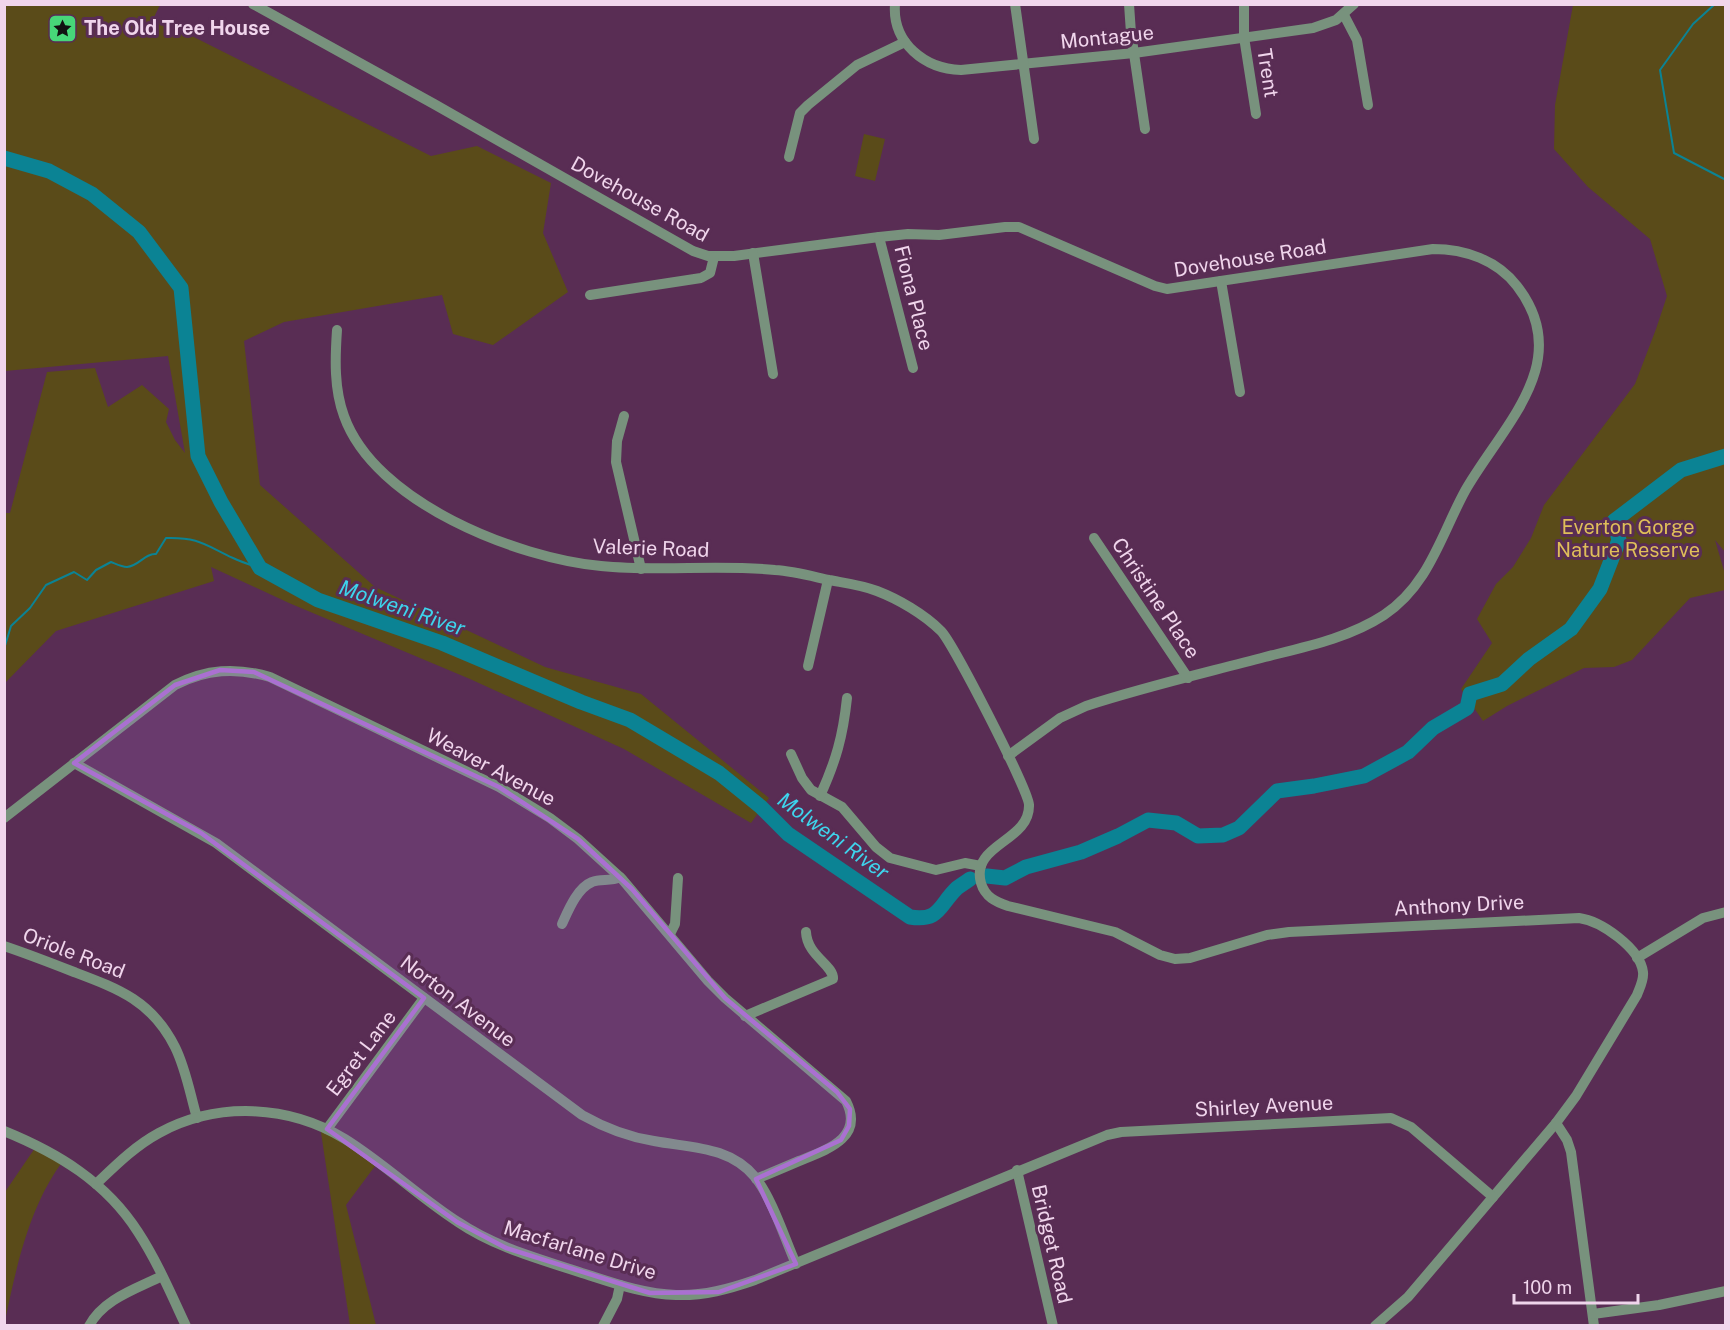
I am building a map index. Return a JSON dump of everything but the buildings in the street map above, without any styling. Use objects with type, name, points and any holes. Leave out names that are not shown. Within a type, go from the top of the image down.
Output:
[{"type":"street","name":"Dovehouse Road","points":[[253,4],[693,251],[714,257],[900,234],[946,235],[1013,226],[1036,233],[1162,288],[1441,249],[1459,251],[1486,260],[1502,270],[1518,287],[1535,316],[1539,335],[1539,354],[1534,380],[1522,404],[1468,487],[1430,563],[1413,589],[1400,602],[1376,620],[1329,640],[1072,711],[1008,756]]},
{"type":"street","points":[[1015,4],[1034,139]]},
{"type":"street","points":[[1129,4],[1145,129]]},
{"type":"street","name":"Trent","points":[[1244,4],[1244,37],[1256,114]]},
{"type":"street","name":"Montague","points":[[891,5],[905,42],[914,53],[924,61],[947,70],[961,70],[1134,53],[1313,28],[1330,23],[1344,15],[1354,4]]},
{"type":"street","points":[[1344,15],[1357,40],[1368,105]]},
{"type":"street","points":[[789,157],[800,113],[808,105],[857,65],[905,42]]},
{"type":"street","name":"Fiona Place","points":[[879,237],[913,368]]},
{"type":"street","points":[[753,253],[773,374]]},
{"type":"street","points":[[590,295],[701,278],[710,273],[714,257]]},
{"type":"street","points":[[1221,281],[1240,392]]},
{"type":"street","name":"Valerie Road","points":[[337,330],[337,383],[343,415],[359,445],[385,476],[411,495],[447,516],[508,544],[571,562],[641,569],[774,570],[867,588],[887,596],[942,632],[955,652],[1008,756]]},
{"type":"street","points":[[624,416],[617,441],[616,462],[641,569]]},
{"type":"street","name":"Christine Place","points":[[1094,538],[1188,678]]},
{"type":"street","points":[[808,666],[828,580]]},
{"type":"street","name":"Weaver Avenue","points":[[4,818],[175,685],[220,670],[254,672],[276,680],[499,786],[568,831],[620,877],[708,981],[846,1101],[851,1117],[846,1134],[834,1145],[756,1179]]},
{"type":"street","points":[[820,796],[831,774],[841,742],[847,698]]},
{"type":"street","points":[[791,754],[808,787],[842,807],[876,847],[891,858],[936,870],[965,863],[981,866],[988,853],[1021,828],[1028,813],[1027,794],[1008,756]]},
{"type":"street","name":"Norton Avenue","points":[[74,763],[201,833],[582,1115],[621,1134],[655,1142],[713,1150],[739,1164],[756,1179],[765,1193],[796,1264]]},
{"type":"street","name":"Anthony Drive","points":[[981,866],[980,879],[983,890],[994,900],[1008,906],[1115,932],[1160,955],[1175,959],[1190,958],[1279,933],[1579,918],[1594,921],[1605,927],[1637,958]]},
{"type":"street","points":[[562,924],[569,908],[589,883],[595,880],[612,881],[620,877]]},
{"type":"street","points":[[670,934],[675,924],[678,878]]},
{"type":"street","points":[[1375,1326],[1408,1297],[1556,1123],[1576,1096],[1637,995],[1643,970],[1637,958],[1703,918],[1725,912]]},
{"type":"street","points":[[746,1016],[833,979],[833,973],[810,949],[806,932]]},
{"type":"street","name":"Oriole Road","points":[[4,946],[110,986],[131,996],[142,1005],[165,1029],[175,1047],[197,1118]]},
{"type":"street","name":"Egret Lane","points":[[327,1129],[424,998]]},
{"type":"street","name":"Macfarlane Drive","points":[[96,1184],[132,1150],[173,1126],[220,1113],[257,1111],[291,1116],[327,1129],[362,1151],[457,1222],[506,1248],[650,1293],[697,1295],[719,1292],[796,1264],[1017,1170]]},
{"type":"street","name":"Shirley Avenue","points":[[1017,1170],[1107,1135],[1121,1132],[1391,1118],[1411,1127],[1493,1197]]},
{"type":"street","points":[[1556,1123],[1567,1140],[1571,1152],[1594,1326]]},
{"type":"street","points":[[4,1131],[50,1151],[96,1184],[121,1209],[137,1230],[186,1326]]},
{"type":"street","name":"Bridget Road","points":[[1017,1170],[1053,1326]]},
{"type":"street","points":[[88,1326],[99,1311],[108,1304],[162,1276]]},
{"type":"street","points":[[603,1326],[617,1299],[620,1285]]},
{"type":"street","points":[[1593,1314],[1659,1305],[1725,1291]]},
{"type":"highlighted area","points":[[220,670],[254,672],[499,787],[578,839],[632,889],[725,998],[837,1092],[850,1109],[849,1126],[841,1140],[756,1179],[796,1264],[719,1292],[650,1293],[506,1248],[457,1222],[327,1129],[424,998],[201,833],[74,763],[175,685]]},
{"type":"green space","points":[[5,4],[160,5],[154,17],[431,156],[477,146],[551,183],[543,233],[568,292],[493,345],[453,334],[442,295],[284,322],[244,341],[260,485],[375,587],[545,667],[641,694],[769,798],[751,823],[624,749],[470,679],[289,603],[211,567],[214,581],[56,631],[5,683],[5,513],[10,513],[47,372],[95,368],[108,407],[142,385],[169,409],[166,422],[185,453],[168,356],[5,371]]},
{"type":"green space","name":"Everton Gorge Nature Reserve","points":[[1573,5],[1725,5],[1725,552],[1715,540],[1725,574],[1725,590],[1690,598],[1632,660],[1614,667],[1584,668],[1507,706],[1483,721],[1461,689],[1492,643],[1477,619],[1496,584],[1513,567],[1531,538],[1544,505],[1635,384],[1667,296],[1650,239],[1588,187],[1554,149],[1555,105]]},
{"type":"green space","points":[[864,134],[885,139],[875,181],[855,176]]},
{"type":"green space","points":[[320,1126],[378,1162],[346,1205],[376,1325],[350,1325]]},
{"type":"green space","points":[[37,1145],[64,1160],[52,1177],[33,1216],[14,1280],[5,1321],[5,1192]]},
{"type":"waterway","points":[[1715,4],[1693,24],[1660,70],[1674,153],[1726,180]]},
{"type":"waterway","name":"Molweni River","points":[[4,158],[49,171],[92,194],[139,232],[181,288],[198,456],[221,502],[260,568],[318,600],[442,643],[581,702],[630,720],[719,773],[761,807],[788,834],[910,917],[920,918],[933,915],[957,888],[970,879]]},
{"type":"waterway","name":"Molweni River","points":[[987,876],[1005,878],[1026,867],[1081,852],[1148,820],[1176,823],[1198,836],[1223,835],[1239,828],[1277,791],[1364,776],[1408,752],[1433,728],[1467,708],[1470,694],[1502,684],[1529,659],[1571,629],[1600,589],[1619,540],[1614,521],[1681,470],[1726,456]]},
{"type":"waterway","points":[[4,649],[11,626],[30,608],[46,585],[74,572],[87,580],[96,570],[111,562],[131,566],[149,555],[156,554],[166,538],[194,540],[260,568]]},
{"type":"place","name":"The Old Tree House","points":[[63,28]]}]
